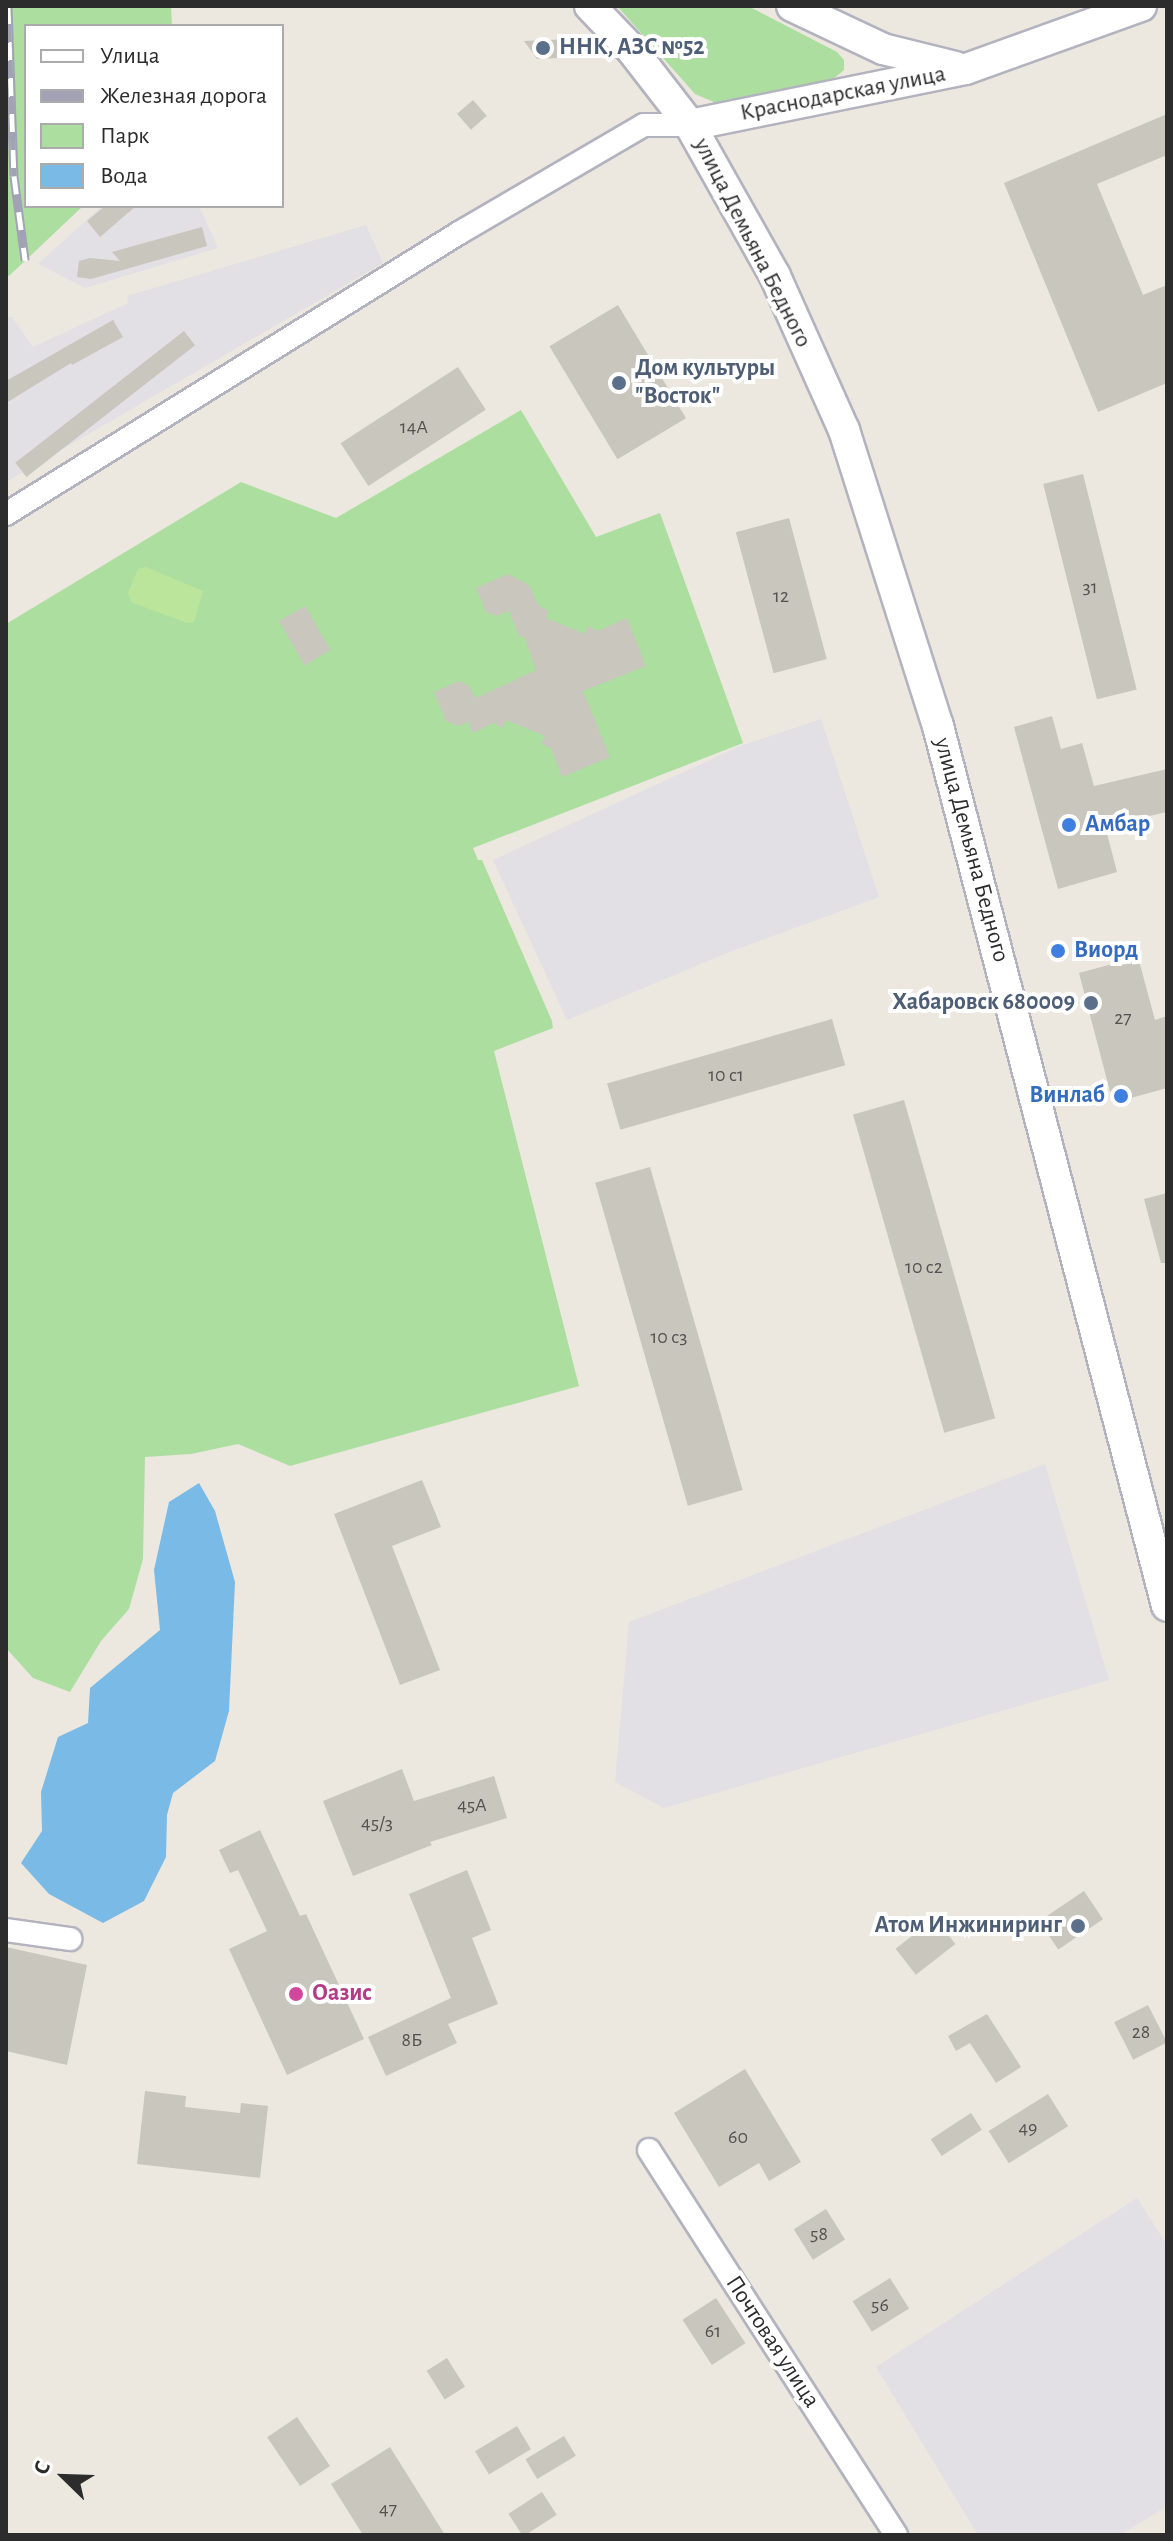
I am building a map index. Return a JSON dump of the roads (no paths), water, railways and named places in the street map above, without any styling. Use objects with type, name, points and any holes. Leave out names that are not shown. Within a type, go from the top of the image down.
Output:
[{"type":"main road","points":[[590,6],[632,50],[690,125]]},
{"type":"main road","points":[[792,6],[883,49],[966,69]]},
{"type":"main road","name":"Краснодарская улица","points":[[690,125],[966,69],[1141,6]]},
{"type":"main road","name":"улица Демьяна Бедного","points":[[690,125],[775,276],[844,430],[938,726],[1167,1606]]},
{"type":"street","points":[[6,514],[459,233],[644,125],[690,125]]},
{"type":"street","points":[[6,1930],[70,1939]]},
{"type":"street","name":"Почтовая улица","points":[[649,2150],[896,2535]]},
{"type":"water","points":[[199,1483],[215,1511],[235,1582],[229,1711],[215,1761],[173,1793],[167,1815],[166,1857],[144,1901],[103,1923],[49,1894],[21,1863],[42,1831],[41,1792],[58,1737],[88,1723],[90,1688],[160,1630],[154,1570],[169,1502]]},
{"type":"railway","points":[[8,6],[14,176],[25,260]]},
{"type":"place","name":"ННК, АЗС №52","points":[[543,48]]},
{"type":"place","name":"Дом культуры \"Восток\"","points":[[619,383]]},
{"type":"place","name":"Амбар","points":[[1069,825]]},
{"type":"place","name":"Виорд","points":[[1058,951]]},
{"type":"place","name":"Хабаровск 680009","points":[[1091,1003]]},
{"type":"place","name":"Винлаб","points":[[1121,1096]]},
{"type":"place","name":"Атом Инжиниринг","points":[[1078,1926]]},
{"type":"place","name":"Оазис","points":[[296,1994]]}]
